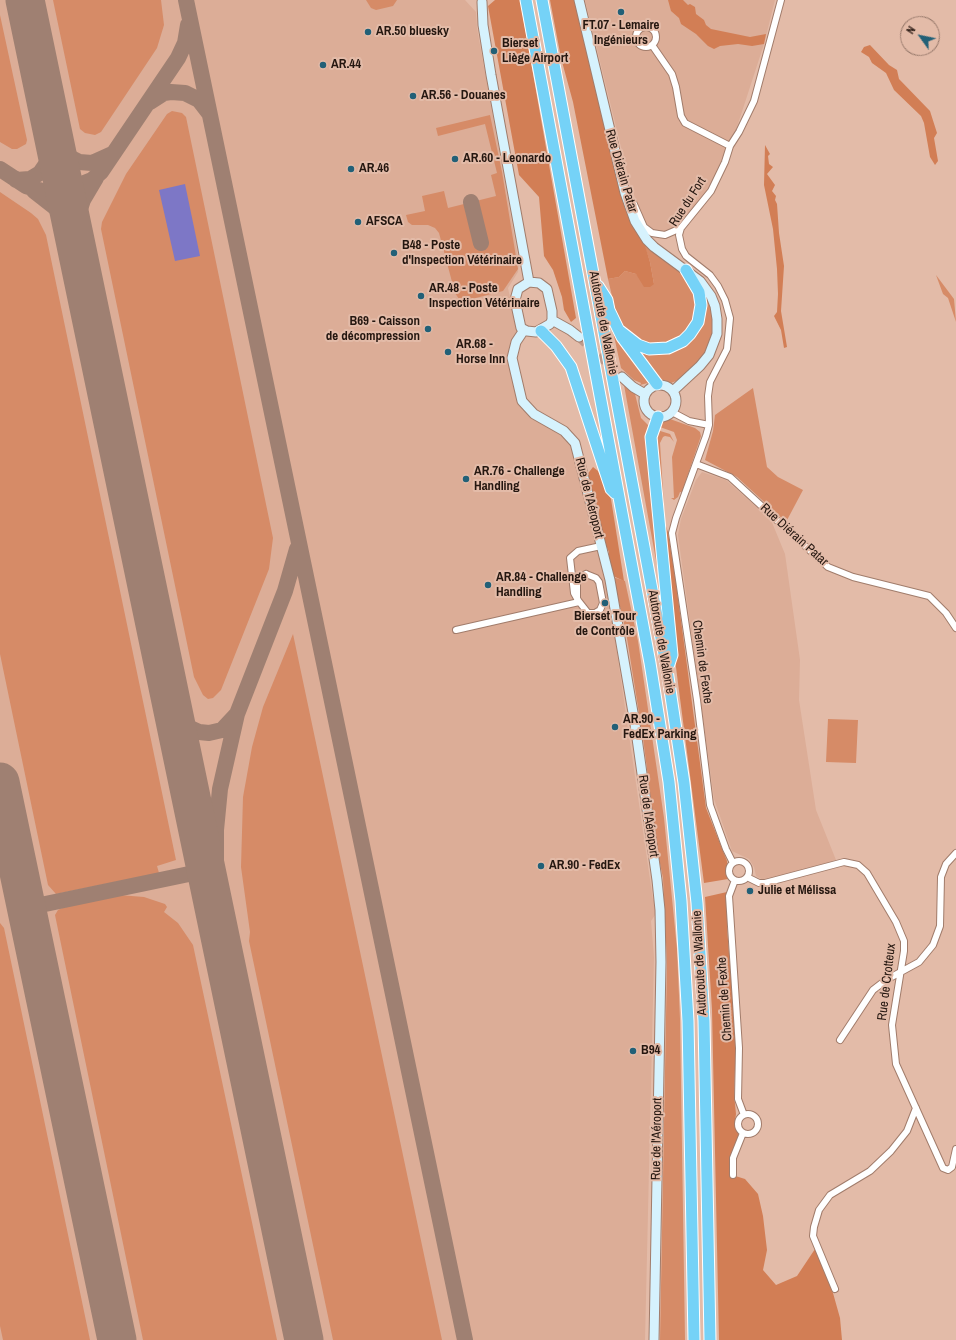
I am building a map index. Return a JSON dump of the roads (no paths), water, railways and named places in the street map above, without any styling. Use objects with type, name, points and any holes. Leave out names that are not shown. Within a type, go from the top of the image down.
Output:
[{"type":"highway","name":"Autoroute de Wallonie","points":[[526,0],[620,498],[650,663],[669,782],[681,901],[688,1021],[694,1340]]},
{"type":"highway","name":"Autoroute de Wallonie","points":[[542,0],[667,670],[684,783],[698,910],[704,1021],[710,1340]]},
{"type":"highway","points":[[620,331],[638,345],[649,349],[668,348],[683,341],[698,322],[701,305],[699,292],[686,270]]},
{"type":"highway","points":[[595,282],[607,300],[611,314],[625,341],[657,384]]},
{"type":"highway","points":[[541,330],[556,346],[571,367],[611,489],[620,498]]},
{"type":"highway","points":[[658,417],[653,426],[651,437],[672,655],[667,670]]},
{"type":"street","name":"Rue Diérain Patar","points":[[579,0],[624,193],[635,221],[647,240],[704,285],[714,301],[718,319],[717,334],[713,348],[706,360],[673,391]]},
{"type":"street","name":"Rue du Fort","points":[[696,464],[709,425],[708,396],[710,382],[727,349],[730,318],[725,300],[718,286],[710,275],[686,256],[682,249],[679,235],[681,228],[711,191],[725,162],[730,146],[739,132],[759,86],[781,0]]},
{"type":"street","points":[[482,1],[483,25],[491,74],[529,282]]},
{"type":"street","points":[[652,45],[672,74],[681,116],[686,123],[730,146]]},
{"type":"street","points":[[624,193],[632,201],[644,227],[652,233],[665,235],[681,228]]},
{"type":"street","points":[[529,282],[539,283],[547,289],[549,293],[552,320],[541,330],[536,332],[524,330],[520,325],[515,295],[520,286],[529,282]]},
{"type":"street","points":[[552,320],[579,337]]},
{"type":"street","name":"Rue de l'Aéroport","points":[[524,330],[516,342],[512,358],[522,402],[534,414],[564,431],[575,443],[614,597],[644,782],[660,910],[654,1340]]},
{"type":"street","points":[[622,377],[633,387],[645,394]]},
{"type":"street","points":[[657,384],[666,385],[673,391],[676,401],[672,412],[668,415],[658,417],[653,416],[646,409],[644,399],[648,389],[657,384]]},
{"type":"street","points":[[672,412],[689,421],[709,425]]},
{"type":"street","name":"Rue Diérain Patar","points":[[696,464],[730,477],[828,567],[853,577],[929,596],[946,613],[956,628]]},
{"type":"street","name":"Chemin de Fexhe","points":[[696,464],[676,518],[673,538],[697,700],[710,805],[726,849],[734,863],[729,872],[735,880],[729,896],[739,1048],[738,1099],[744,1115],[738,1124],[740,1131],[743,1134],[733,1158],[733,1175]]},
{"type":"street","points":[[579,602],[577,583],[582,576],[591,575],[599,582],[603,603],[600,610],[595,613],[588,613],[579,602],[574,593],[570,558],[578,551],[601,546]]},
{"type":"street","points":[[456,630],[579,602]]},
{"type":"street","points":[[840,1040],[869,995],[880,984],[923,958],[935,941],[940,926],[941,877],[946,864],[956,853]]},
{"type":"street","points":[[734,863],[741,862],[748,866],[749,874],[742,881],[735,880]]},
{"type":"street","name":"Rue de Crotteux","points":[[747,877],[762,883],[835,862],[849,862],[858,865],[871,877],[900,930],[904,947],[892,1025],[893,1050],[899,1072],[943,1168],[948,1170],[952,1167],[956,1149]]},
{"type":"street","points":[[835,1289],[813,1236],[819,1210],[830,1195],[870,1170],[892,1151],[907,1131],[916,1108]]},
{"type":"street","points":[[743,1134],[751,1134],[755,1132],[758,1124],[755,1117],[747,1114],[744,1115]]},
{"type":"tunnel","points":[[579,337],[622,377]]},
{"type":"place","name":"FT.07 - Lemaire Ingénieurs","points":[[621,12]]},
{"type":"place","name":"AR.50 bluesky","points":[[368,32]]},
{"type":"place","name":"Bierset Liège Airport","points":[[494,51]]},
{"type":"place","name":"AR.44","points":[[323,65]]},
{"type":"place","name":"AR.56 - Douanes","points":[[413,96]]},
{"type":"place","name":"AR.60 - Leonardo","points":[[455,159]]},
{"type":"place","name":"AR.46","points":[[351,169]]},
{"type":"place","name":"AFSCA","points":[[358,222]]},
{"type":"place","name":"B48 - Poste d'Inspection Vétérinaire","points":[[394,253]]},
{"type":"place","name":"AR.48 - Poste Inspection Vétérinaire","points":[[421,296]]},
{"type":"place","name":"B69 - Caisson de décompression","points":[[428,329]]},
{"type":"place","name":"AR.68 - Horse Inn","points":[[448,352]]},
{"type":"place","name":"AR.76 - Challenge Handling","points":[[466,479]]},
{"type":"place","name":"AR.84 - Challenge Handling","points":[[488,585]]},
{"type":"place","name":"Bierset Tour de Contrôle","points":[[605,603]]},
{"type":"place","name":"AR.90 - FedEx Parking","points":[[615,727]]},
{"type":"place","name":"AR.90 - FedEx","points":[[541,866]]},
{"type":"place","name":"Julie et Mélissa","points":[[750,891]]},
{"type":"place","name":"B94","points":[[633,1051]]}]
